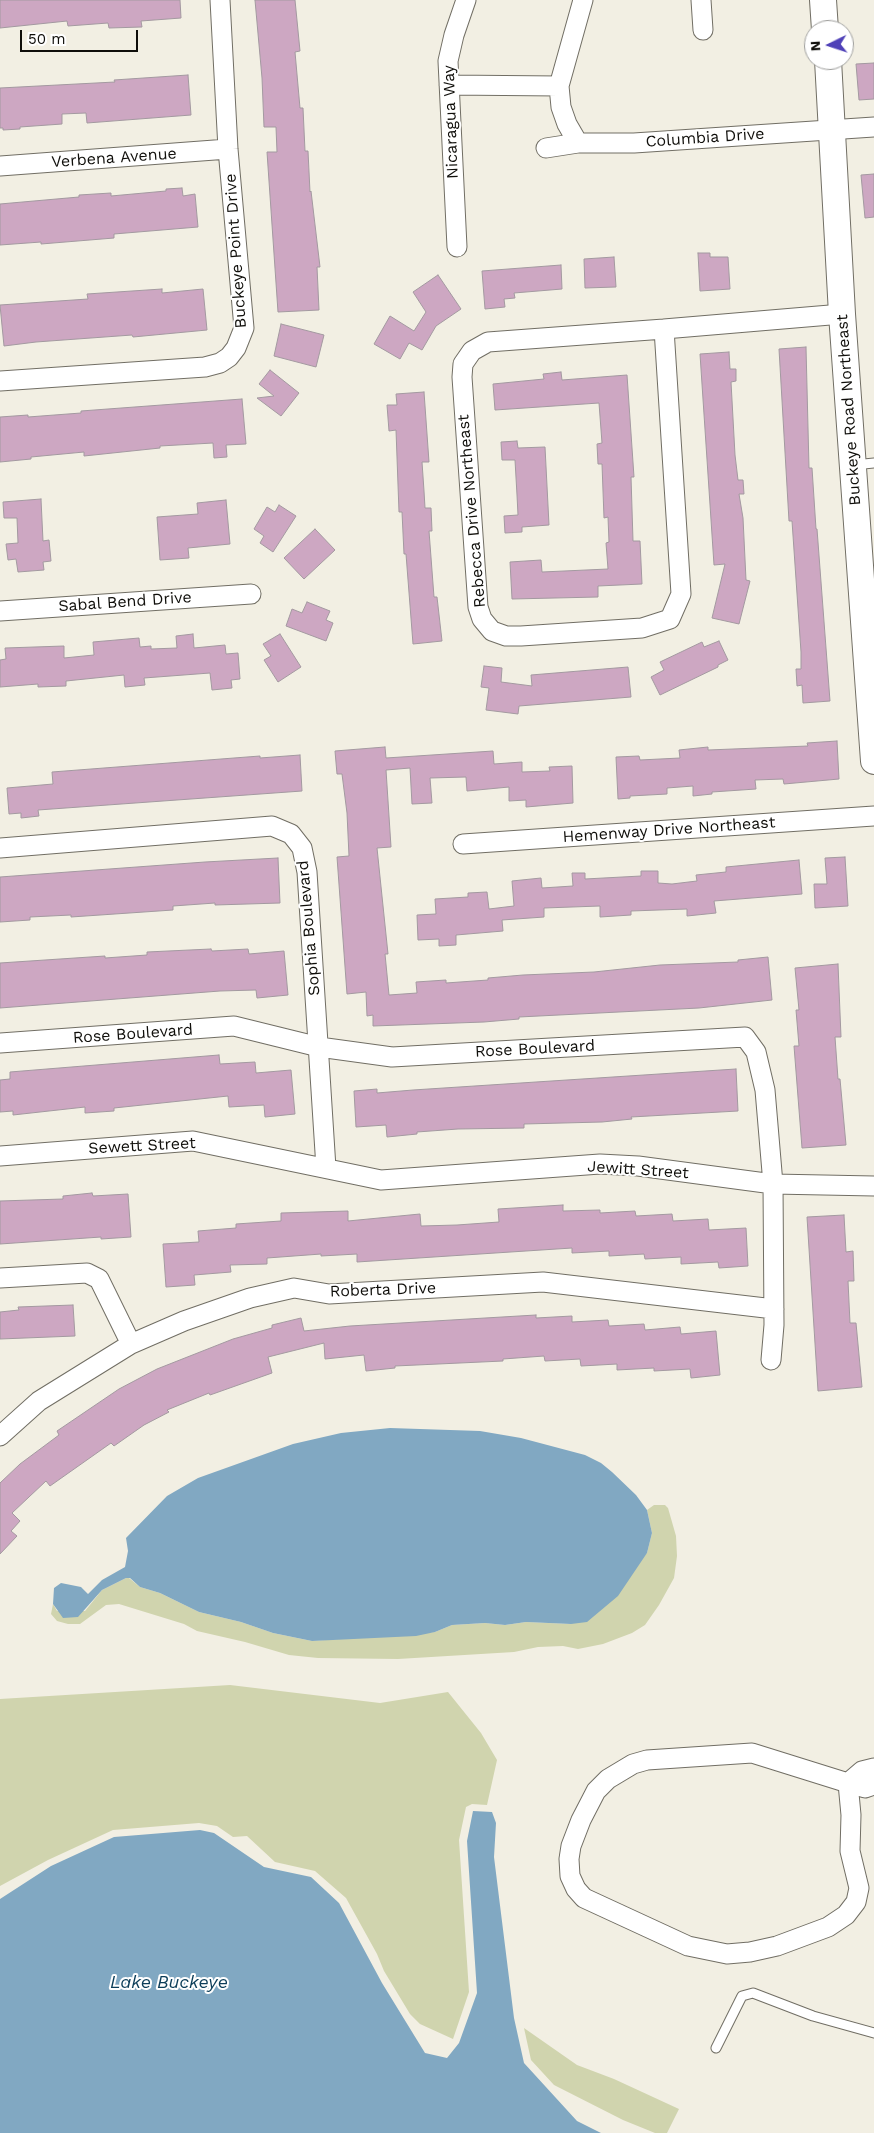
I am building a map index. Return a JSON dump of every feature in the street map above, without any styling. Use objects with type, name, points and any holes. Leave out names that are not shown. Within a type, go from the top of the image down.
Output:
[{"type":"street","name":"Buckeye Point Drive","points":[[0,381],[206,367],[220,363],[229,357],[241,339],[244,328],[228,149],[220,0]]},
{"type":"street","name":"Nicaragua Way","points":[[457,247],[448,61],[454,35],[466,0]]},
{"type":"street","points":[[578,143],[567,124],[561,107],[559,86],[583,0]]},
{"type":"street","points":[[701,0],[703,30]]},
{"type":"street","points":[[823,0],[824,20]]},
{"type":"street","name":"Buckeye Road Northeast","points":[[829,70],[842,314],[864,464],[874,760]]},
{"type":"street","points":[[449,85],[559,86]]},
{"type":"street","name":"Columbia Drive","points":[[546,148],[578,143],[634,143],[874,127]]},
{"type":"street","name":"Verbena Avenue","points":[[0,166],[228,149]]},
{"type":"street","name":"Rebecca Drive Northeast","points":[[664,329],[681,594],[670,619],[642,628],[521,636],[506,636],[492,631],[482,620],[478,608],[462,376],[463,364],[472,351],[488,342],[842,314]]},
{"type":"street","name":"Sabal Bend Drive","points":[[0,611],[251,594]]},
{"type":"street","name":"Hemenway Drive Northeast","points":[[463,844],[874,816]]},
{"type":"street","name":"Sophia Boulevard","points":[[0,848],[272,826],[291,834],[302,848],[307,872],[319,1047],[334,1169]]},
{"type":"street","name":"Rose Boulevard","points":[[0,1043],[234,1026],[319,1047],[392,1057],[745,1037],[756,1052],[765,1090],[773,1184],[774,1310],[771,1360]]},
{"type":"street","name":"Sewett Street","points":[[0,1156],[193,1141],[334,1169]]},
{"type":"street","name":"Jewitt Street","points":[[334,1169],[381,1180],[600,1164],[638,1166],[773,1184],[874,1186]]},
{"type":"street","points":[[0,1278],[87,1273],[100,1279],[131,1344]]},
{"type":"street","name":"Roberta Drive","points":[[0,1436],[39,1401],[131,1344],[184,1321],[250,1298],[294,1288],[329,1294],[543,1282],[774,1310]]},
{"type":"street","points":[[848,1784],[850,1851],[859,1888],[856,1902],[846,1915],[828,1927],[777,1946],[750,1952],[727,1954],[688,1946],[584,1898],[570,1876],[568,1867],[570,1846],[596,1791],[608,1779],[633,1764],[647,1760],[752,1753],[848,1784],[865,1788],[874,1785]]},
{"type":"street","points":[[848,1784],[862,1771],[874,1768]]},
{"type":"lane","points":[[716,2048],[742,1996],[753,1993],[813,2016],[874,2034]]},
{"type":"green space","points":[[654,1505],[665,1505],[668,1508],[676,1536],[677,1556],[674,1578],[645,1625],[632,1633],[603,1644],[578,1649],[563,1646],[538,1647],[514,1652],[398,1659],[318,1658],[289,1655],[197,1631],[184,1624],[119,1604],[106,1605],[80,1624],[68,1624],[57,1621],[51,1614],[53,1604],[57,1611],[85,1611],[102,1590],[129,1578],[140,1587],[160,1593],[199,1612],[241,1622],[273,1633],[312,1641],[435,1632],[452,1625],[485,1623],[505,1625],[526,1622],[571,1624],[647,1553],[652,1533],[647,1510]]},
{"type":"green space","points":[[230,1685],[380,1703],[448,1692],[481,1733],[497,1760],[487,1805],[472,1804],[466,1807],[459,1840],[469,1992],[453,2039],[420,2024],[410,2014],[384,1971],[377,1954],[346,1898],[315,1871],[275,1862],[247,1836],[233,1837],[217,1826],[199,1823],[113,1830],[48,1860],[0,1886],[0,1699]]},
{"type":"green space","points":[[524,2028],[577,2065],[614,2079],[679,2109],[667,2133],[655,2133],[623,2120],[554,2085],[531,2060]]},
{"type":"water","points":[[390,1428],[480,1431],[521,1438],[585,1455],[601,1463],[612,1472],[636,1495],[647,1510],[652,1533],[647,1553],[618,1596],[587,1622],[571,1624],[526,1622],[505,1625],[485,1623],[452,1625],[435,1632],[416,1636],[312,1641],[273,1633],[241,1622],[199,1612],[160,1593],[140,1587],[130,1578],[126,1578],[102,1590],[78,1617],[63,1618],[53,1604],[54,1588],[61,1583],[81,1587],[88,1594],[102,1580],[125,1567],[128,1551],[126,1538],[167,1496],[198,1478],[293,1444],[341,1433]]},
{"type":"water","name":"Lake Buckeye","points":[[473,1811],[492,1812],[496,1823],[494,1857],[514,2018],[524,2063],[577,2121],[601,2133],[0,2133],[0,1899],[51,1866],[114,1837],[200,1830],[214,1833],[264,1867],[311,1877],[339,1903],[382,1983],[425,2053],[447,2058],[459,2043],[477,1993],[467,1841]]},
{"type":"building","points":[[0,0],[180,0],[181,18],[141,21],[142,27],[109,28],[108,23],[68,26],[67,21],[0,28]]},
{"type":"building","points":[[255,0],[295,0],[300,51],[295,52],[300,108],[303,108],[305,151],[308,151],[310,192],[320,267],[317,267],[319,310],[278,312],[267,152],[277,152],[276,127],[264,127]]},
{"type":"building","points":[[874,63],[874,99],[859,100],[856,64]]},
{"type":"building","points":[[188,75],[191,115],[87,123],[86,113],[62,114],[62,124],[20,127],[20,129],[3,130],[3,128],[0,128],[0,88],[115,82],[114,80]]},
{"type":"building","points":[[874,174],[874,217],[865,218],[861,175]]},
{"type":"building","points":[[182,188],[183,196],[195,194],[198,227],[114,234],[114,238],[41,244],[41,242],[0,245],[0,204],[79,197],[79,195],[111,193],[111,196]]},
{"type":"building","points":[[698,253],[710,253],[710,257],[728,257],[730,289],[700,291]]},
{"type":"building","points":[[614,257],[616,287],[585,288],[584,259]]},
{"type":"building","points":[[561,265],[562,289],[514,293],[515,298],[504,299],[505,307],[485,309],[482,271]]},
{"type":"building","points":[[438,275],[461,309],[436,326],[422,350],[409,343],[400,359],[374,344],[390,316],[414,331],[426,312],[413,292]]},
{"type":"building","points":[[162,289],[162,293],[203,289],[207,330],[4,346],[0,305],[88,299],[87,294]]},
{"type":"building","points":[[281,324],[324,335],[316,367],[274,356]]},
{"type":"building","points":[[806,347],[809,468],[812,468],[830,701],[803,703],[802,685],[797,686],[796,669],[801,669],[801,652],[792,521],[789,521],[779,349]]},
{"type":"building","points":[[729,352],[730,369],[736,369],[736,381],[731,382],[735,455],[738,480],[743,480],[744,494],[739,494],[743,518],[746,580],[750,581],[739,624],[712,618],[725,564],[714,565],[700,354]]},
{"type":"building","points":[[270,370],[299,393],[281,416],[257,398],[274,396],[259,384]]},
{"type":"building","points":[[561,372],[562,380],[627,375],[634,477],[631,477],[633,541],[640,541],[642,584],[598,586],[598,597],[512,599],[510,562],[541,560],[542,572],[608,569],[606,543],[609,542],[608,517],[604,518],[602,464],[598,464],[597,444],[602,443],[599,403],[495,410],[493,384],[544,379],[543,374]]},
{"type":"building","points":[[424,392],[429,462],[422,462],[425,508],[431,508],[432,531],[429,531],[434,597],[437,597],[442,641],[413,644],[402,512],[399,512],[396,430],[389,431],[387,405],[397,405],[396,394]]},
{"type":"building","points":[[242,399],[246,444],[226,445],[227,457],[214,458],[213,443],[160,446],[160,448],[84,456],[84,452],[0,462],[0,417],[28,415],[28,417],[81,413],[81,411]]},
{"type":"building","points":[[517,441],[518,448],[545,447],[549,525],[522,527],[522,532],[505,533],[504,516],[518,515],[515,460],[502,460],[501,442]]},
{"type":"building","points":[[41,499],[43,541],[49,540],[51,561],[43,562],[44,570],[18,572],[16,559],[8,560],[6,544],[18,543],[17,518],[4,518],[3,502]]},
{"type":"building","points":[[226,500],[230,544],[188,548],[189,558],[160,560],[157,517],[198,514],[197,503]]},
{"type":"building","points":[[279,505],[296,516],[273,552],[260,543],[264,536],[254,529],[267,507],[275,512]]},
{"type":"building","points":[[315,529],[335,550],[304,579],[284,558]]},
{"type":"building","points":[[307,602],[330,611],[326,620],[333,623],[326,641],[286,626],[292,609],[302,613]]},
{"type":"building","points":[[193,634],[194,648],[225,645],[226,654],[238,653],[240,679],[231,680],[232,688],[212,690],[210,673],[144,678],[145,685],[125,687],[124,675],[66,681],[66,686],[38,687],[38,684],[0,687],[0,660],[6,659],[5,648],[64,646],[64,658],[94,655],[93,642],[139,638],[140,647],[151,646],[151,649],[177,648],[176,636]]},
{"type":"building","points":[[280,634],[301,667],[278,682],[264,660],[271,656],[263,644]]},
{"type":"building","points":[[719,641],[728,660],[718,665],[718,667],[660,695],[651,677],[664,670],[660,662],[702,642],[704,647]]},
{"type":"building","points":[[484,666],[502,668],[501,682],[532,686],[531,675],[628,667],[631,697],[519,706],[518,714],[486,710],[489,688],[481,687]]},
{"type":"building","points":[[837,741],[839,779],[784,784],[783,779],[755,780],[756,789],[712,792],[712,794],[693,796],[693,786],[667,788],[667,794],[630,796],[630,798],[618,799],[616,757],[639,756],[640,760],[680,758],[679,750],[708,747],[708,750],[808,746],[807,743]]},
{"type":"building","points":[[385,747],[386,758],[493,751],[494,764],[522,762],[522,772],[550,771],[549,767],[572,766],[573,803],[526,807],[526,800],[509,801],[509,787],[467,791],[466,777],[430,778],[432,803],[412,804],[410,768],[386,770],[391,847],[377,848],[388,954],[385,954],[389,995],[417,993],[416,982],[446,980],[446,983],[523,975],[594,972],[660,965],[738,962],[738,960],[768,957],[772,1000],[699,1008],[519,1017],[519,1019],[484,1022],[373,1026],[373,1015],[367,1016],[366,992],[347,994],[337,857],[349,856],[347,813],[342,774],[337,774],[335,751]]},
{"type":"building","points":[[300,755],[302,791],[38,810],[39,816],[21,818],[21,813],[9,814],[7,788],[53,784],[52,772],[260,756],[260,758]]},
{"type":"building","points":[[845,857],[848,906],[815,908],[814,884],[827,884],[825,858]]},
{"type":"building","points":[[278,858],[280,903],[215,905],[215,903],[173,906],[173,910],[71,917],[71,915],[30,917],[30,920],[0,922],[0,877]]},
{"type":"building","points":[[799,860],[802,894],[714,901],[716,913],[687,916],[687,909],[631,911],[631,915],[600,917],[600,906],[544,908],[544,917],[502,920],[503,931],[456,935],[456,945],[439,946],[439,939],[418,940],[417,915],[436,914],[435,899],[468,897],[468,893],[487,892],[489,909],[514,906],[512,881],[541,878],[542,888],[573,886],[572,873],[585,873],[585,879],[641,876],[641,871],[658,871],[658,883],[672,884],[697,881],[696,875],[726,872],[726,867]]},
{"type":"building","points":[[211,949],[212,951],[248,949],[249,954],[284,951],[288,995],[257,998],[256,990],[220,991],[0,1008],[0,963],[105,956],[105,958],[147,955],[147,952]]},
{"type":"building","points":[[838,964],[841,1037],[835,1037],[846,1145],[802,1148],[794,1046],[799,1046],[796,1010],[799,1010],[795,968]]},
{"type":"building","points":[[219,1055],[220,1064],[255,1062],[256,1073],[291,1070],[295,1114],[265,1117],[264,1105],[229,1107],[228,1096],[114,1108],[114,1111],[85,1113],[85,1107],[13,1115],[13,1111],[0,1112],[0,1080],[10,1079],[10,1072]]},
{"type":"building","points":[[736,1069],[738,1111],[631,1117],[632,1119],[602,1122],[524,1124],[524,1128],[458,1129],[417,1132],[417,1134],[387,1137],[386,1125],[356,1127],[354,1091],[377,1089],[377,1093]]},
{"type":"building","points":[[92,1193],[93,1196],[128,1194],[131,1237],[101,1239],[101,1237],[0,1244],[0,1201],[63,1199],[63,1196]]},
{"type":"building","points":[[563,1205],[563,1211],[600,1210],[600,1213],[635,1211],[636,1216],[672,1214],[673,1221],[708,1219],[709,1230],[746,1228],[748,1266],[719,1268],[718,1262],[681,1264],[681,1257],[645,1259],[644,1254],[609,1256],[609,1251],[572,1253],[572,1248],[357,1262],[357,1254],[321,1256],[321,1254],[267,1258],[267,1264],[230,1265],[231,1272],[194,1275],[195,1285],[166,1287],[163,1244],[199,1242],[198,1231],[236,1228],[236,1224],[281,1221],[281,1213],[348,1211],[348,1221],[420,1214],[421,1226],[457,1225],[499,1222],[498,1209]]},
{"type":"building","points":[[844,1215],[846,1252],[853,1251],[854,1281],[848,1281],[850,1323],[856,1323],[862,1387],[818,1391],[807,1217]]},
{"type":"building","points":[[73,1305],[75,1336],[0,1339],[0,1312],[19,1310],[18,1307]]},
{"type":"building","points":[[536,1315],[536,1318],[572,1316],[572,1322],[608,1320],[609,1326],[644,1324],[645,1330],[680,1327],[681,1334],[716,1331],[720,1375],[691,1378],[690,1369],[654,1371],[654,1368],[617,1370],[617,1364],[581,1366],[580,1359],[545,1361],[544,1356],[503,1359],[503,1361],[395,1366],[395,1368],[366,1371],[364,1355],[325,1359],[324,1343],[268,1357],[272,1373],[210,1395],[209,1393],[167,1410],[169,1412],[144,1425],[114,1446],[111,1443],[50,1486],[46,1481],[12,1513],[20,1521],[11,1531],[17,1536],[0,1554],[0,1483],[20,1464],[59,1435],[57,1431],[119,1389],[157,1369],[233,1339],[272,1328],[272,1325],[301,1318],[304,1331],[350,1326]]}]
